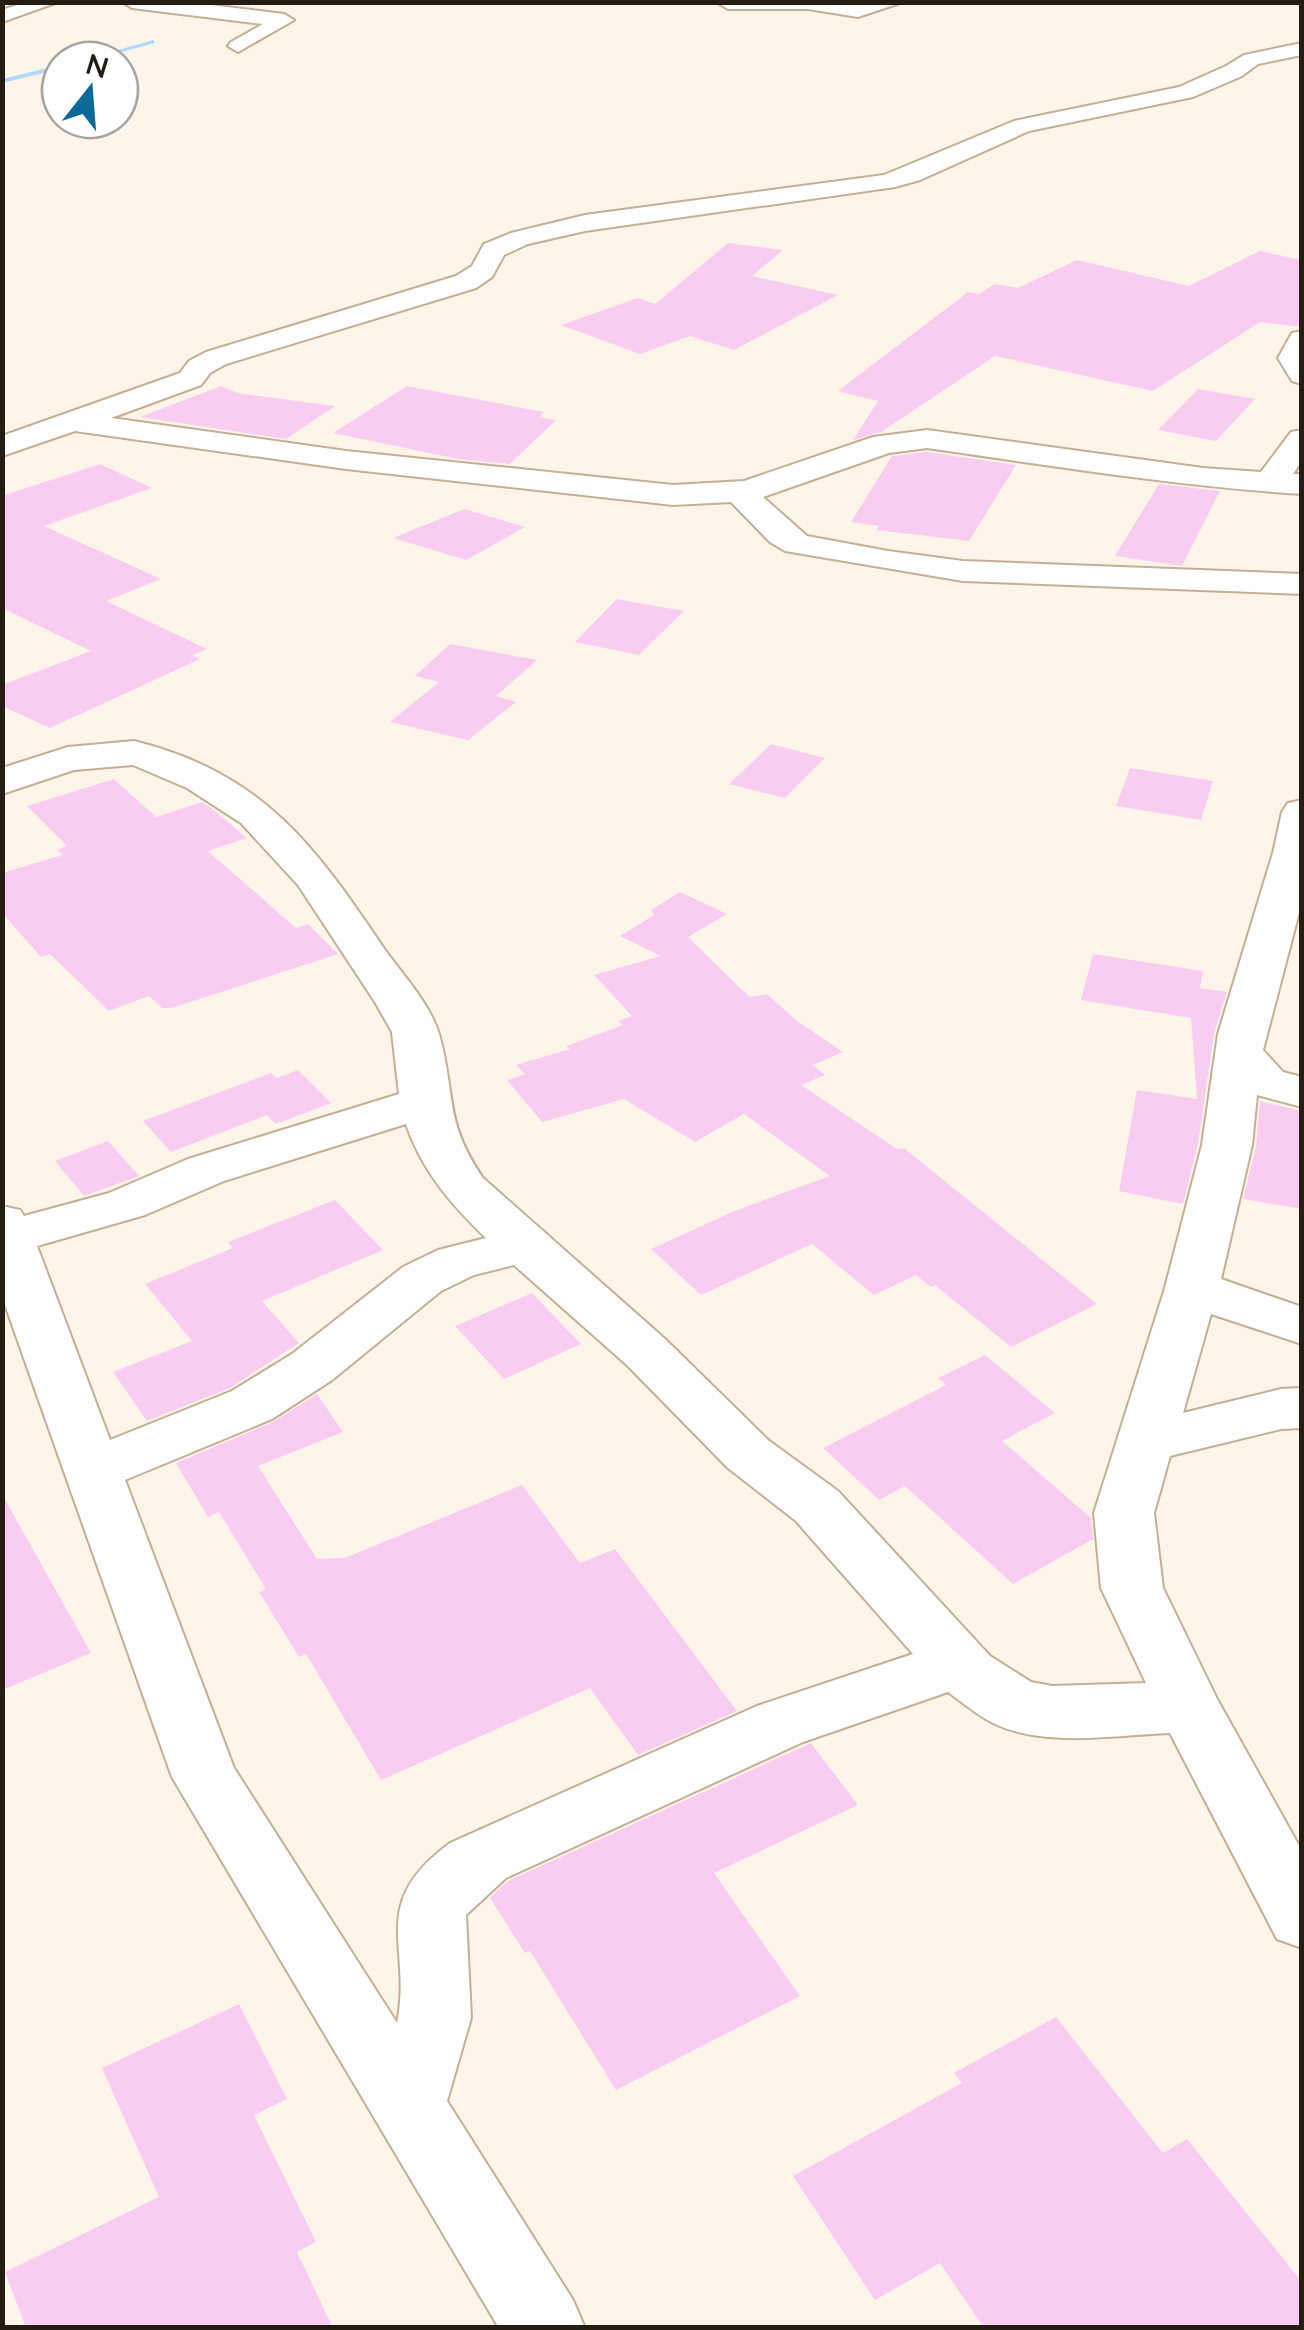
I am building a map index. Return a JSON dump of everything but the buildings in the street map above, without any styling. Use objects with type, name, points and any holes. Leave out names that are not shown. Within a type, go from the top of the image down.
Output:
[{"type":"street","points":[[2,16],[49,2]]},
{"type":"street","points":[[132,2],[284,20],[238,46]]},
{"type":"street","points":[[728,3],[808,3],[864,11],[894,2]]},
{"type":"street","points":[[2,447],[191,380],[199,367],[216,358],[466,282],[483,271],[493,250],[520,238],[650,212],[886,182],[1022,126],[1186,92],[1234,71],[1251,59],[1302,49]]},
{"type":"street","points":[[1302,339],[1292,358],[1302,375]]},
{"type":"street","points":[[70,421],[346,460],[636,493],[741,492],[884,444],[928,439],[1268,485],[1302,484]]},
{"type":"street","points":[[2,425],[38,432]]},
{"type":"street","points":[[1268,485],[1302,439]]},
{"type":"street","points":[[741,492],[782,535],[798,544],[871,558],[980,572],[1302,584]]},
{"type":"street","points":[[2,782],[68,759],[134,754],[163,760],[255,814],[289,846],[314,878],[415,1032],[425,1102],[440,1152],[465,1189],[646,1352],[748,1454],[817,1506],[959,1663],[987,1689],[1016,1705],[1052,1711],[1190,1708]]},
{"type":"street","points":[[1302,812],[1240,1052],[1227,1144],[1192,1288],[1124,1512],[1132,1588],[1190,1708],[1302,1918]]},
{"type":"street","points":[[1240,1052],[1266,1082],[1302,1093]]},
{"type":"street","points":[[425,1102],[206,1170],[127,1204],[5,1230],[90,1471],[205,1776],[544,2328]]},
{"type":"street","points":[[90,1471],[252,1405],[312,1367],[422,1279],[457,1262],[524,1246]]},
{"type":"street","points":[[1192,1288],[1302,1326]]},
{"type":"street","points":[[1144,1442],[1281,1409],[1302,1408]]},
{"type":"street","points":[[408,2105],[435,2018],[432,1915],[436,1901],[460,1873],[482,1858],[780,1724],[959,1663]]},
{"type":"waterway","points":[[140,45],[153,42]]},
{"type":"waterway","points":[[2,81],[40,72]]}]
